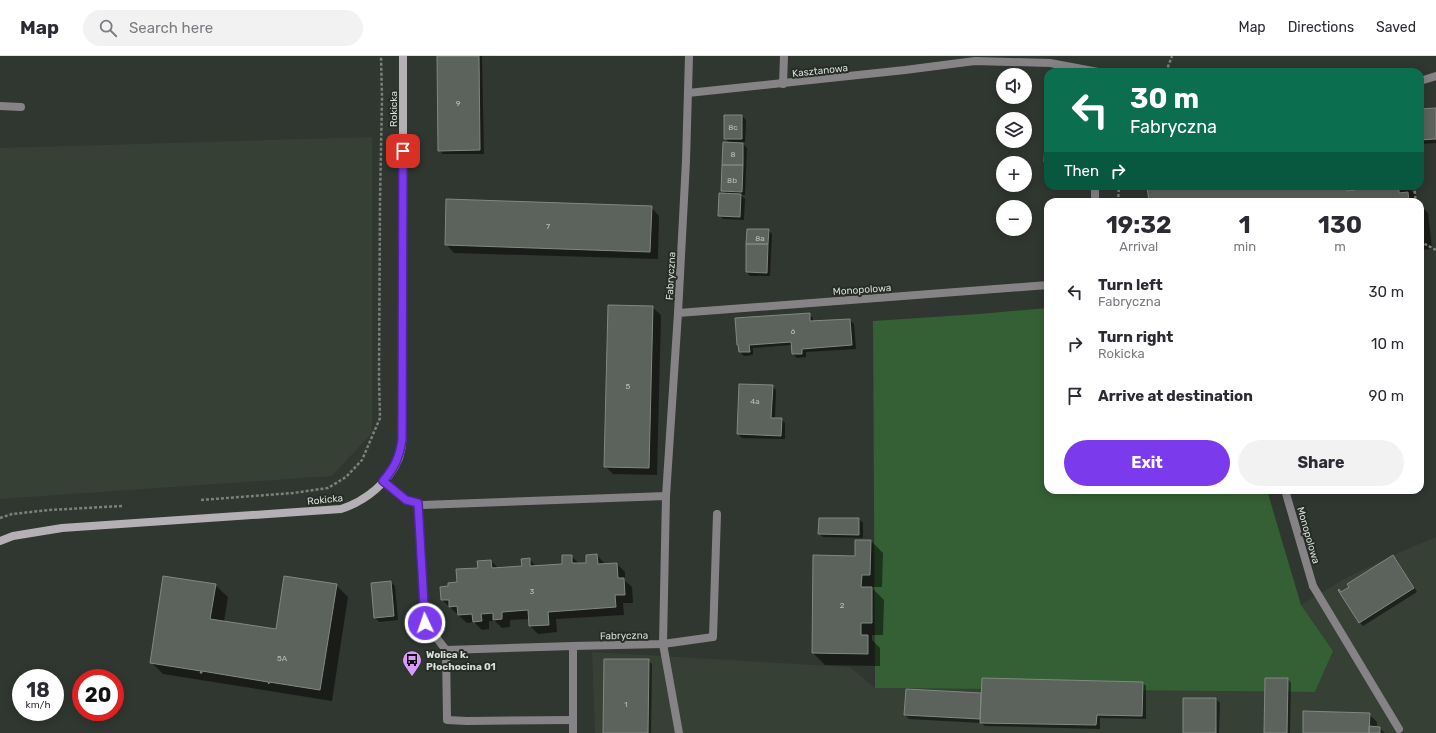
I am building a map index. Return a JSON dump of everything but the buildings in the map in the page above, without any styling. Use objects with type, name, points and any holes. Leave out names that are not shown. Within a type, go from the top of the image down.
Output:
[{"type":"main road","name":"Rokicka","points":[[0,541],[13,536],[62,528],[341,508],[354,505],[364,499],[391,472],[399,457],[402,440],[403,56]]},
{"type":"street","name":"Fabryczna","points":[[446,650],[663,644],[666,496],[686,161],[689,56]]},
{"type":"street","points":[[783,84],[784,56]]},
{"type":"street","name":"Kasztanowa","points":[[688,93],[905,70],[975,58],[1050,63],[1077,68]]},
{"type":"street","points":[[1424,79],[1436,76]]},
{"type":"street","points":[[0,106],[21,107]]},
{"type":"street","name":"Monopolowa","points":[[678,313],[1044,285]]},
{"type":"street","points":[[383,481],[406,500],[422,505],[666,496]]},
{"type":"street","name":"Monopolowa","points":[[1286,494],[1313,586],[1400,729]]},
{"type":"street","points":[[418,503],[425,623],[446,650],[447,720],[572,720]]},
{"type":"street","points":[[679,733],[663,644],[713,636],[717,514]]},
{"type":"street","points":[[573,646],[573,733]]},
{"type":"path","points":[[194,501],[293,493],[328,488],[346,477],[362,460],[371,441],[380,418],[381,56]]},
{"type":"path","points":[[1168,68],[1172,56]]},
{"type":"path","points":[[1424,245],[1436,250]]},
{"type":"path","points":[[0,518],[12,514],[49,510],[125,506]]},
{"type":"shaded area","points":[[372,137],[372,433],[332,476],[0,499],[0,148]]},
{"type":"shaded area","points":[[1436,537],[1436,733],[595,733],[592,652],[850,667],[875,688],[1315,692],[1333,651],[1301,605],[1344,579],[1398,553]]},
{"type":"green space","points":[[1044,308],[1044,494],[1268,494],[1301,605],[1333,651],[1315,692],[875,688],[873,321]]},
{"type":"place","name":"Wolica k. Płochocina 01","points":[[412,677]]},
{"type":"route","points":[[403,151],[402,440],[399,457],[391,472],[383,481],[406,500],[418,503],[425,623]]}]
